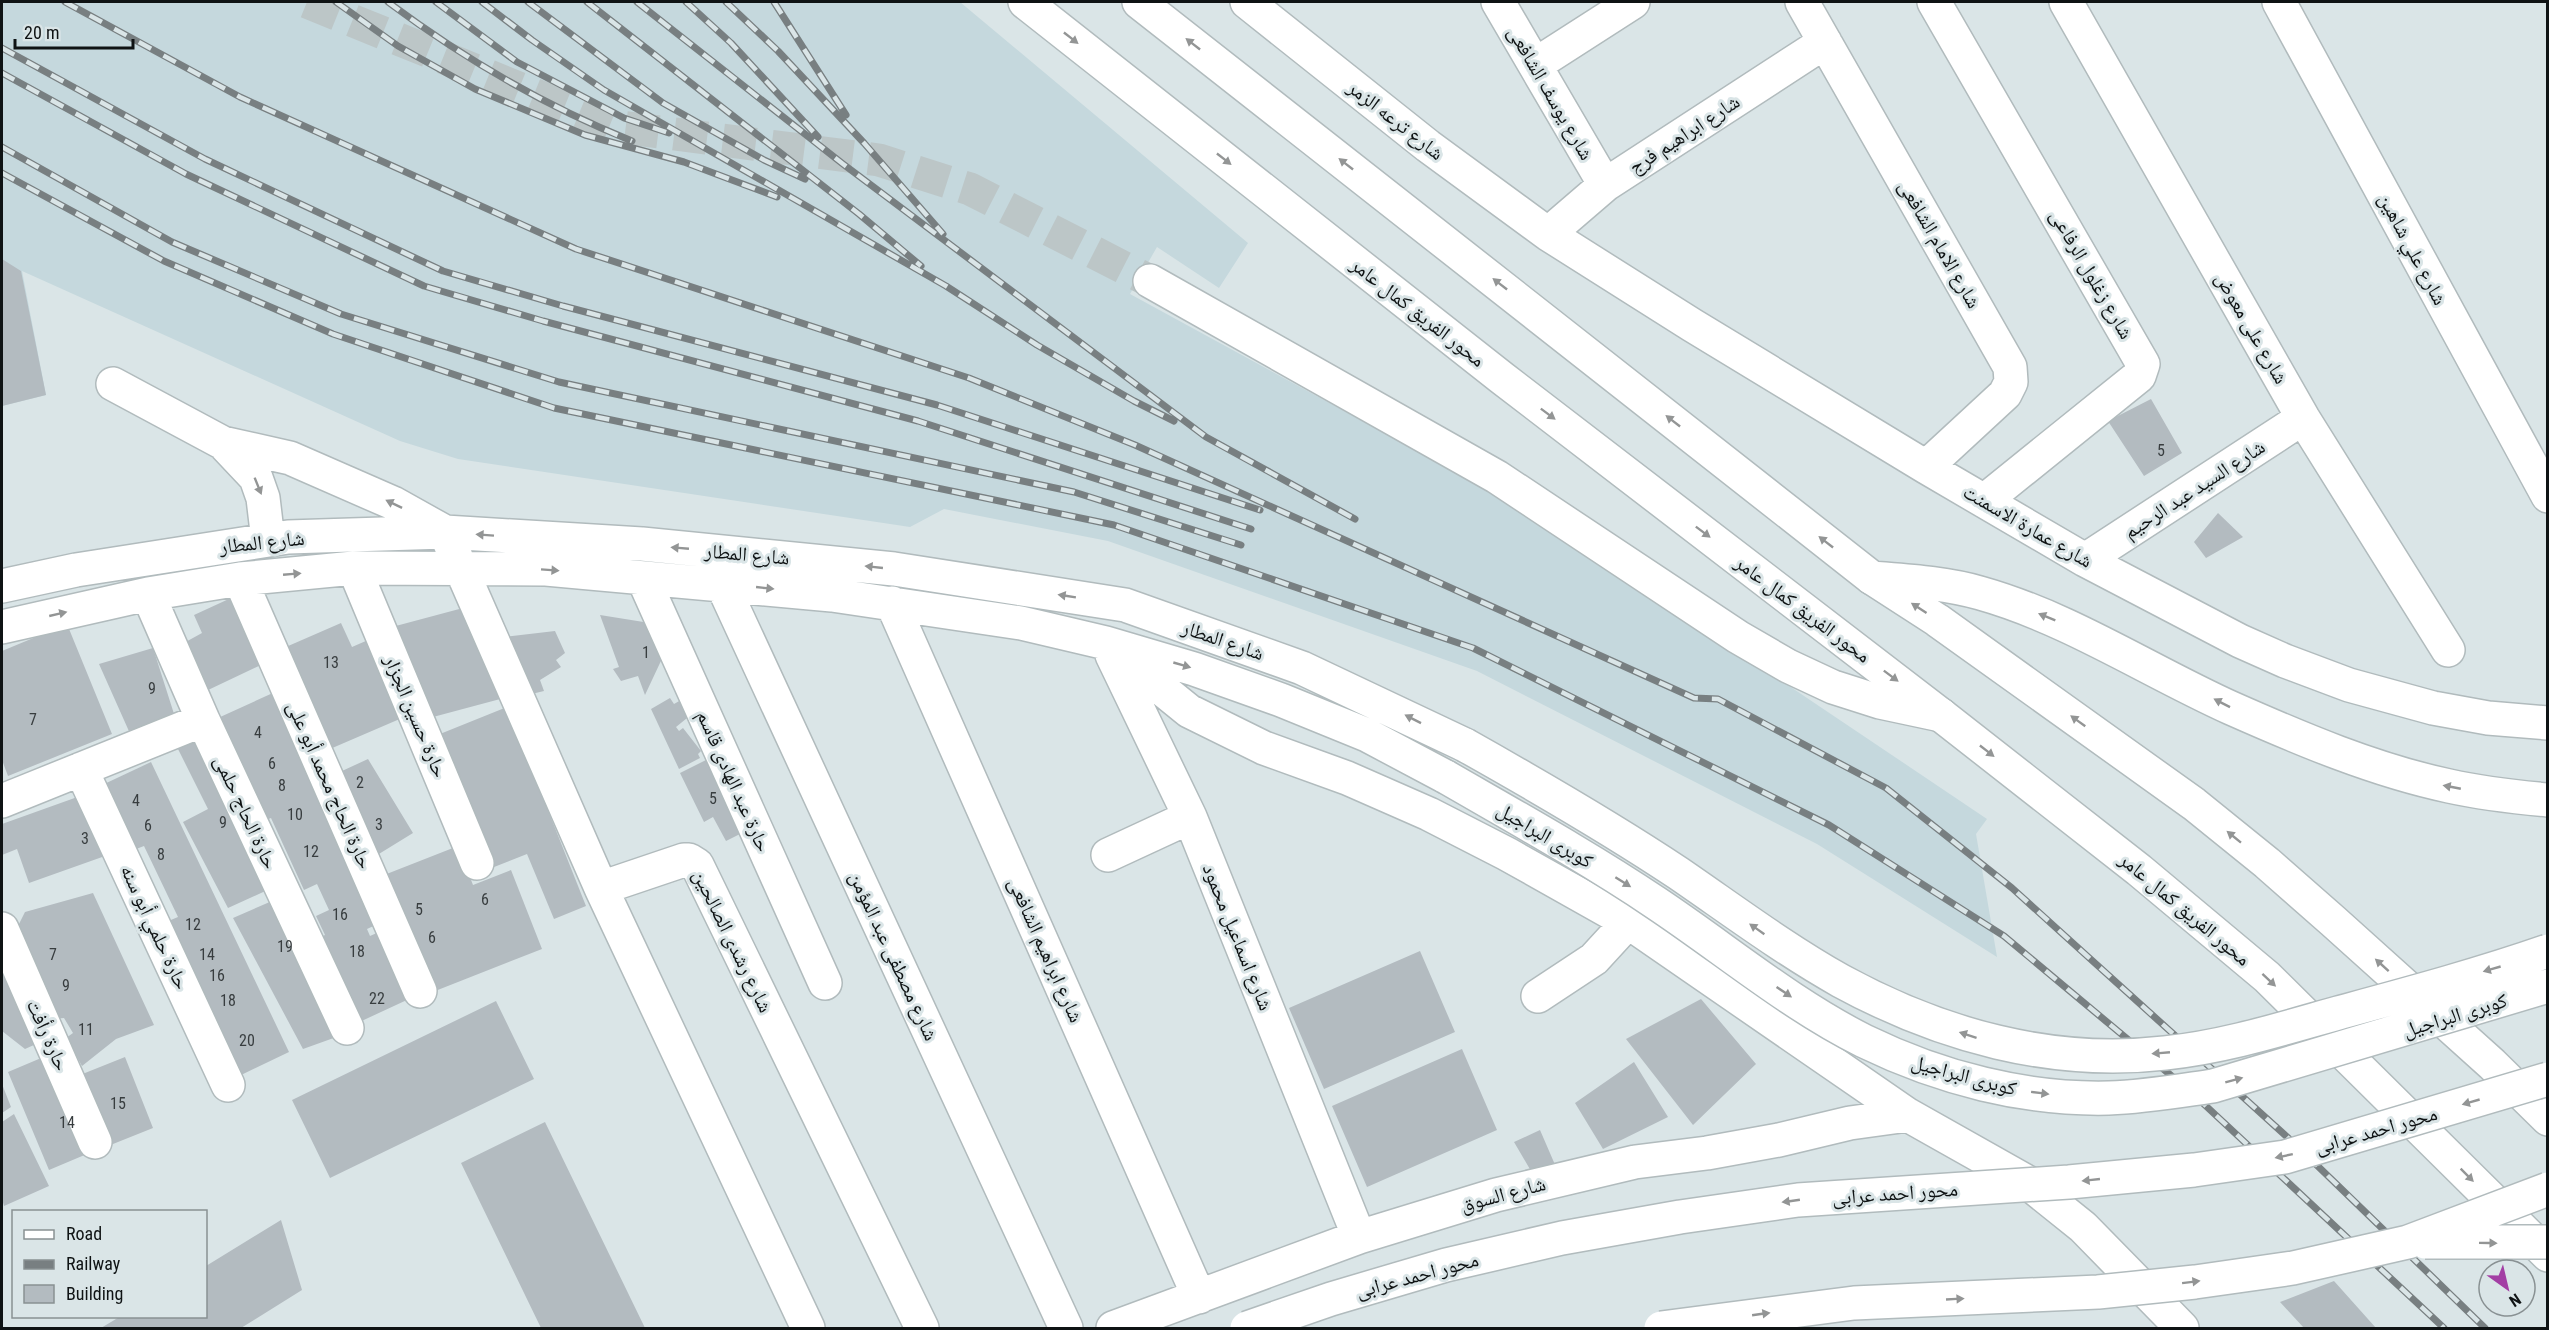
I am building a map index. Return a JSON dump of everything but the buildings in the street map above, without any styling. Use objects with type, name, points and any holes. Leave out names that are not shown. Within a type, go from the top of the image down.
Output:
[{"type":"main road","name":"محور الفريق كمال عامر","points":[[1025,2],[1502,378],[2139,870],[2267,977],[2547,1255]]},
{"type":"main road","points":[[1139,2],[1872,578],[2042,695],[2212,819],[2333,921],[2492,1064],[2547,1119]]},
{"type":"main road","name":"شارع ترعه الزمر","points":[[1247,2],[1428,146],[1548,234]]},
{"type":"main road","name":"شارع يوسف الشافعى","points":[[1498,2],[1605,185]]},
{"type":"main road","points":[[1535,65],[1633,2]]},
{"type":"main road","name":"شارع الامام الشافعى","points":[[1802,2],[2012,374],[2009,389],[1926,467]]},
{"type":"main road","name":"شارع زغلول الرفاعى","points":[[1934,2],[2143,364],[2139,376],[1983,501]]},
{"type":"main road","name":"شارع على معوض","points":[[2066,2],[2303,418],[2448,650]]},
{"type":"main road","name":"شارع علي شاهين","points":[[2279,2],[2547,496]]},
{"type":"main road","name":"شارع ابراهيم فرج","points":[[1548,234],[1605,185],[1825,42]]},
{"type":"main road","name":"شارع عمارة الاسمنت","points":[[1548,234],[1692,325],[1983,501],[2085,560],[2240,641],[2349,685],[2433,708],[2488,718],[2547,723]]},
{"type":"main road","points":[[1150,281],[1497,477],[1738,637],[1788,666],[1833,687],[1880,702],[1941,715]]},
{"type":"main road","points":[[113,384],[223,443],[290,458],[393,503],[445,532],[602,888],[807,1329]]},
{"type":"main road","name":"شارع السيد عبد الرحيم","points":[[2085,560],[2303,418]]},
{"type":"main road","points":[[223,443],[256,478],[263,498],[268,540]]},
{"type":"main road","name":"شارع المطار","points":[[2,586],[76,570],[268,540],[445,532],[720,551],[894,569],[1125,605],[1302,668],[1465,745]]},
{"type":"main road","points":[[720,551],[722,584]]},
{"type":"main road","name":"شارع المطار","points":[[2,627],[148,594],[240,579],[354,568],[546,569],[722,584],[892,603],[1021,623],[1106,643],[1194,669],[1281,700],[1367,735],[1446,777]]},
{"type":"main road","name":"حارة حسين الجزار","points":[[354,568],[477,863]]},
{"type":"main road","name":"حارة عبد الهادى قاسم","points":[[643,578],[825,983]]},
{"type":"main road","points":[[1872,578],[1926,582],[1979,592],[2025,608],[2066,625],[2230,707],[2375,765],[2438,784],[2510,797],[2547,800]]},
{"type":"main road","name":"حارة الحاج محمد أبو على","points":[[240,579],[420,991]]},
{"type":"main road","name":"شارع مصطفى عبد المؤمن","points":[[722,584],[1066,1329]]},
{"type":"main road","name":"حارة الحاج حلمى","points":[[148,594],[203,720],[347,1028]]},
{"type":"main road","name":"شارع ابراهيم الشافعى","points":[[892,603],[1199,1297]]},
{"type":"main road","points":[[1106,643],[1155,685],[1190,711],[1264,748],[1347,778],[1428,814],[1508,854],[1628,922],[1908,1115],[2027,1182],[2083,1227],[2182,1329]]},
{"type":"main road","name":"شارع اسماعيل محمود","points":[[1106,643],[1190,817],[1359,1237]]},
{"type":"main road","points":[[2,801],[203,720]]},
{"type":"main road","name":"كوبرى البراجيل","points":[[1465,745],[1575,807],[1679,874],[1764,934],[1839,980],[1927,1022],[1980,1039],[2028,1049],[2068,1054],[2116,1056],[2164,1053],[2212,1046],[2365,1006],[2547,951]]},
{"type":"main road","name":"حارة حلمي أبو سنه","points":[[81,769],[228,1085]]},
{"type":"main road","name":"كوبرى البراجيل","points":[[1446,777],[1551,837],[1646,897],[1808,1008],[1863,1040],[1911,1062],[2009,1090],[2058,1096],[2108,1098],[2157,1095],[2213,1086],[2547,986]]},
{"type":"main road","points":[[1108,855],[1190,817]]},
{"type":"main road","name":"شارع رشدى الصالحين","points":[[602,888],[684,860],[697,865],[921,1329]]},
{"type":"main road","points":[[1538,996],[1594,959],[1628,922]]},
{"type":"main road","name":"حارة رأفت","points":[[2,928],[96,1142]]},
{"type":"main road","name":"محور احمد عرابى","points":[[1246,1329],[1331,1299],[1434,1269],[1562,1238],[1680,1217],[1798,1200],[2069,1182],[2194,1170],[2285,1157],[2547,1079]]},
{"type":"main road","name":"شارع السوق","points":[[1113,1329],[1359,1237],[1496,1195],[1635,1162],[1707,1153],[1779,1140],[1850,1123],[1908,1115]]},
{"type":"main road","points":[[1661,1329],[1854,1303],[2076,1293],[2195,1282],[2293,1268],[2408,1242],[2547,1189]]},
{"type":"main road","points":[[2408,1242],[2547,1242]]},
{"type":"shaded area","points":[[2,2],[960,2],[1248,243],[1219,288],[1157,247],[1130,294],[1538,517],[1987,819],[1976,834],[1997,957],[1817,844],[1477,671],[1108,541],[944,509],[910,527],[458,459],[400,441],[22,271],[46,395],[2,406]]},
{"type":"tunnel","points":[[307,2],[612,126],[879,160],[970,189],[1150,281]]},
{"type":"railway","points":[[65,2],[240,97],[576,249],[969,378],[1135,445],[1694,698],[1718,699],[1886,788],[2012,888],[2296,1145],[2485,1328]]},
{"type":"railway","points":[[336,2],[398,46],[475,89],[585,135],[684,162],[777,197]]},
{"type":"railway","points":[[388,2],[416,23],[506,79],[568,112],[632,141]]},
{"type":"railway","points":[[436,2],[517,62],[624,118],[669,133]]},
{"type":"railway","points":[[482,2],[604,90],[946,286],[1037,345],[1134,401],[1174,421]]},
{"type":"railway","points":[[528,2],[663,103],[764,160],[805,179]]},
{"type":"railway","points":[[587,2],[859,214],[921,266]]},
{"type":"railway","points":[[637,2],[843,164],[1206,437],[1355,519]]},
{"type":"railway","points":[[686,2],[731,43],[818,137]]},
{"type":"railway","points":[[726,2],[778,51],[864,143],[943,234]]},
{"type":"railway","points":[[774,2],[846,115]]},
{"type":"railway","points":[[2,48],[205,159],[443,271],[563,306],[937,405],[1260,510]]},
{"type":"railway","points":[[2,73],[186,174],[424,286],[543,321],[918,421],[1251,529]]},
{"type":"railway","points":[[2,147],[172,242],[341,314],[559,382],[1074,492],[1241,545]]},
{"type":"railway","points":[[2,173],[164,261],[333,334],[554,408],[1114,525],[1473,648],[1829,825],[2004,936],[2192,1093],[2444,1328]]}]
